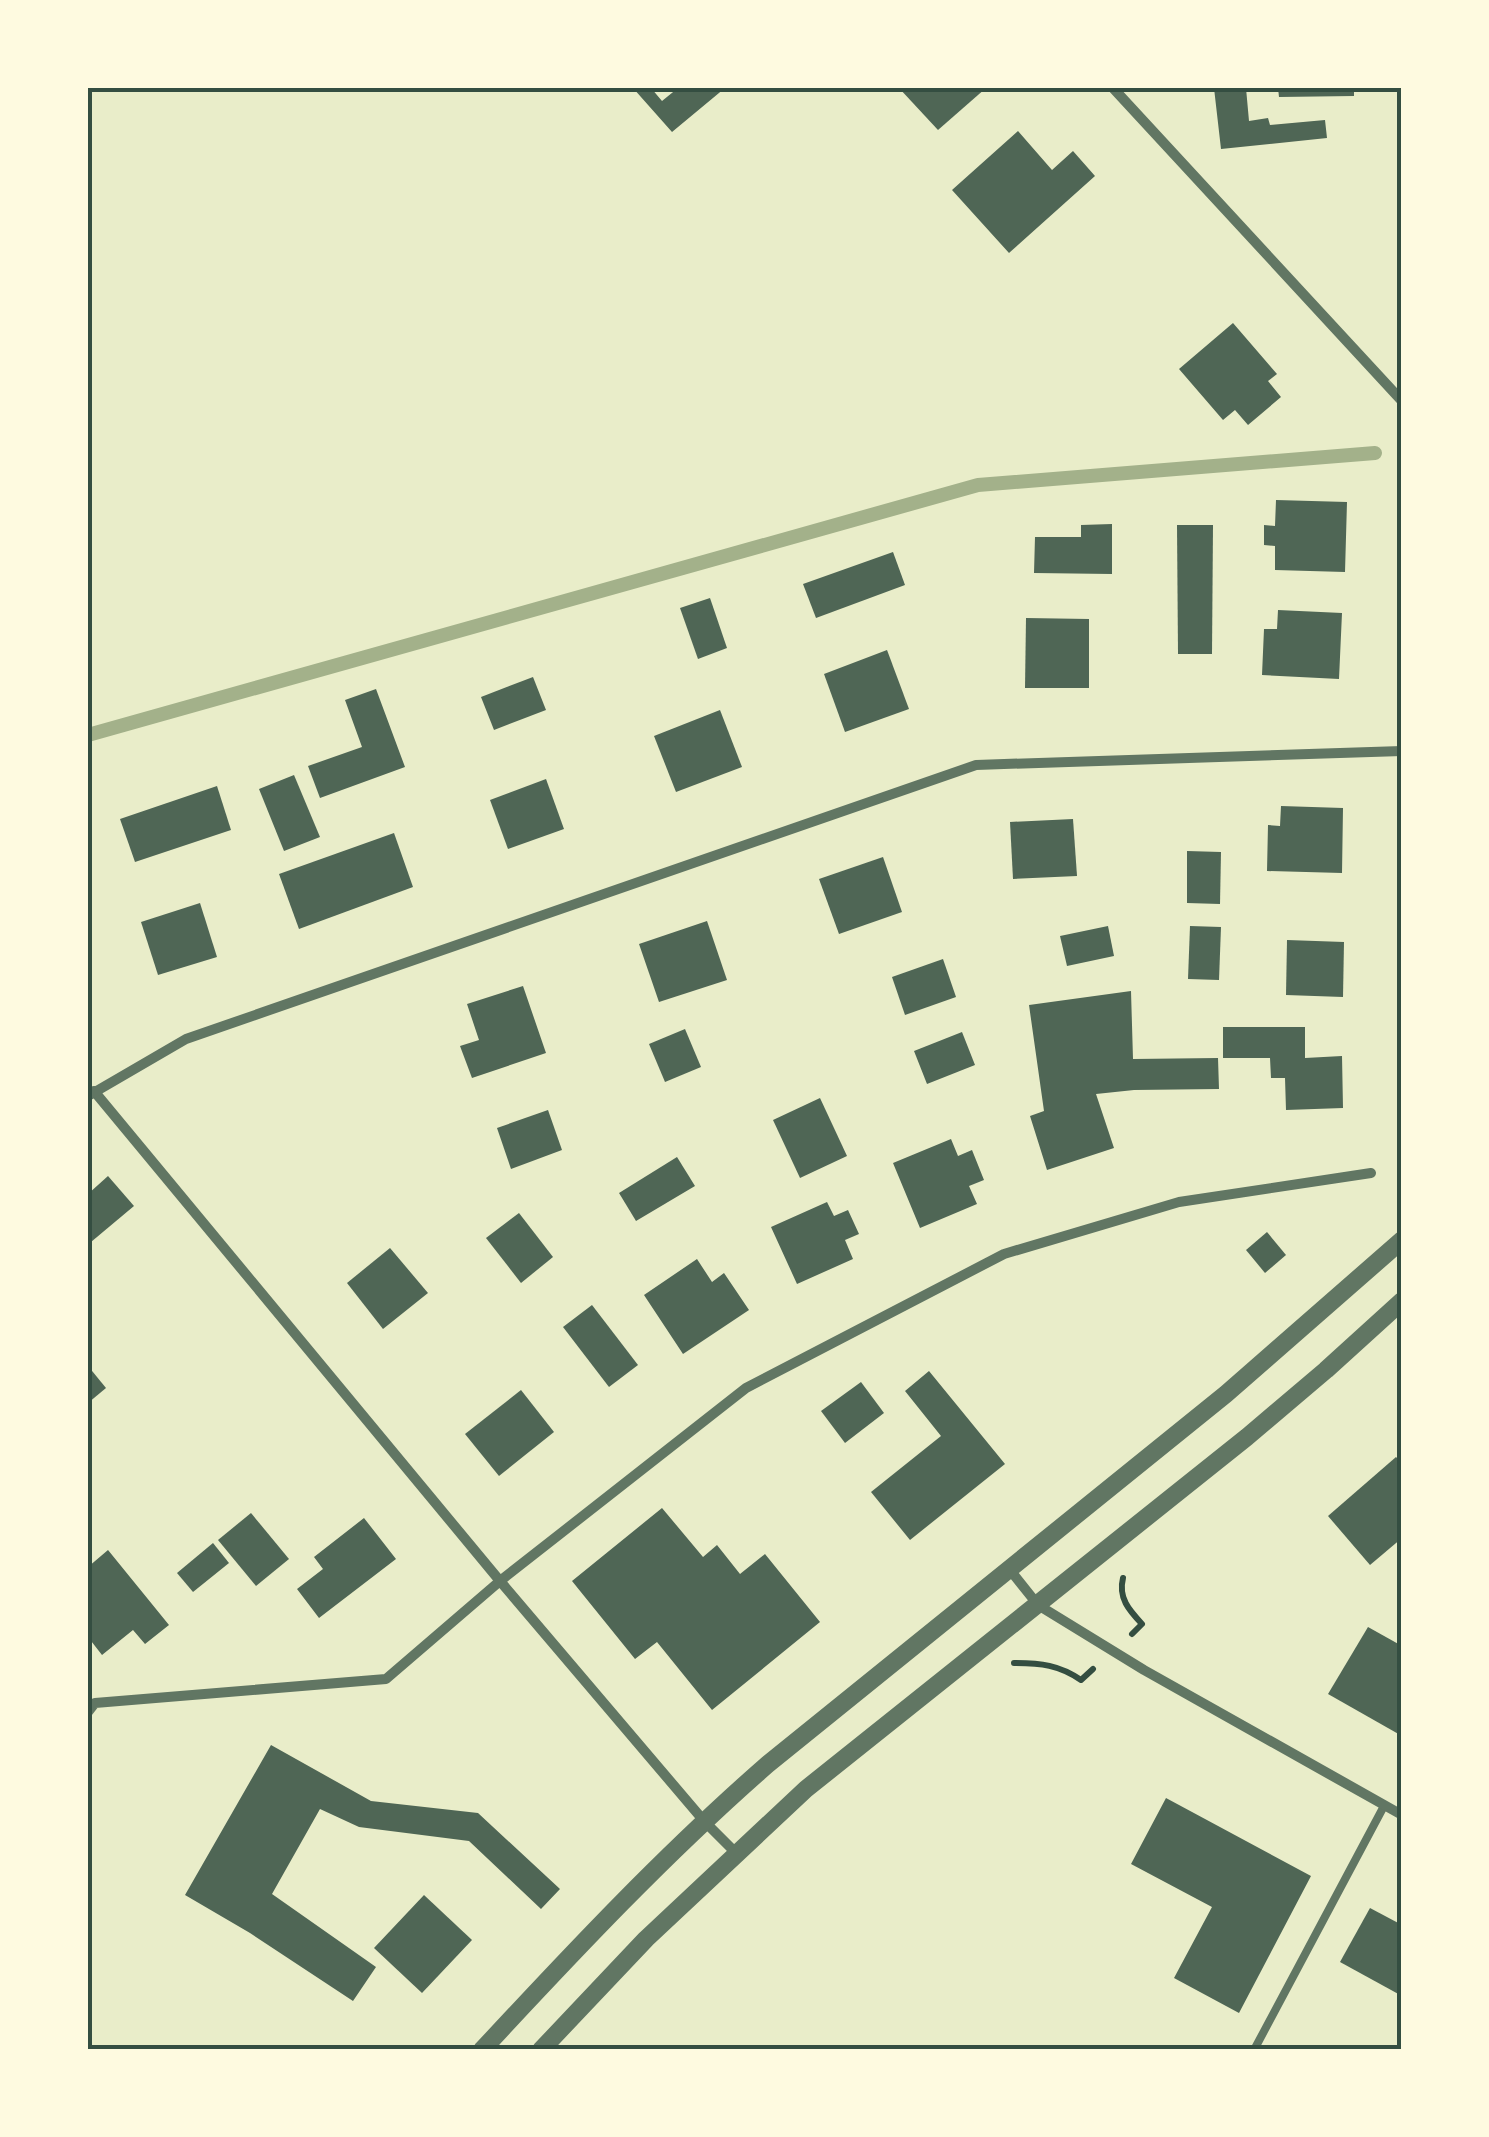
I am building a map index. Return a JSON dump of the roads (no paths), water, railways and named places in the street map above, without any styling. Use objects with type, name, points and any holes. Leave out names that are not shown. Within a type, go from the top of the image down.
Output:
[{"type":"street","points":[[1113,88],[1402,400]]},
{"type":"street","points":[[736,1853],[500,1581],[91,1093],[186,1039],[976,765],[1402,752]]},
{"type":"street","points":[[88,1712],[94,1702],[386,1679],[500,1581],[746,1388],[1004,1254],[1179,1202],[1371,1173]]},
{"type":"street","points":[[482,2050],[704,1820],[854,1693],[1226,1394],[1402,1240]]},
{"type":"street","points":[[541,2050],[646,1939],[806,1789],[1246,1438],[1402,1300]]},
{"type":"street","points":[[1010,1570],[1038,1605],[1402,1816]]},
{"type":"lane","points":[[1254,2050],[1384,1806]]},
{"type":"waterway","points":[[88,735],[978,485],[1375,453]]}]
